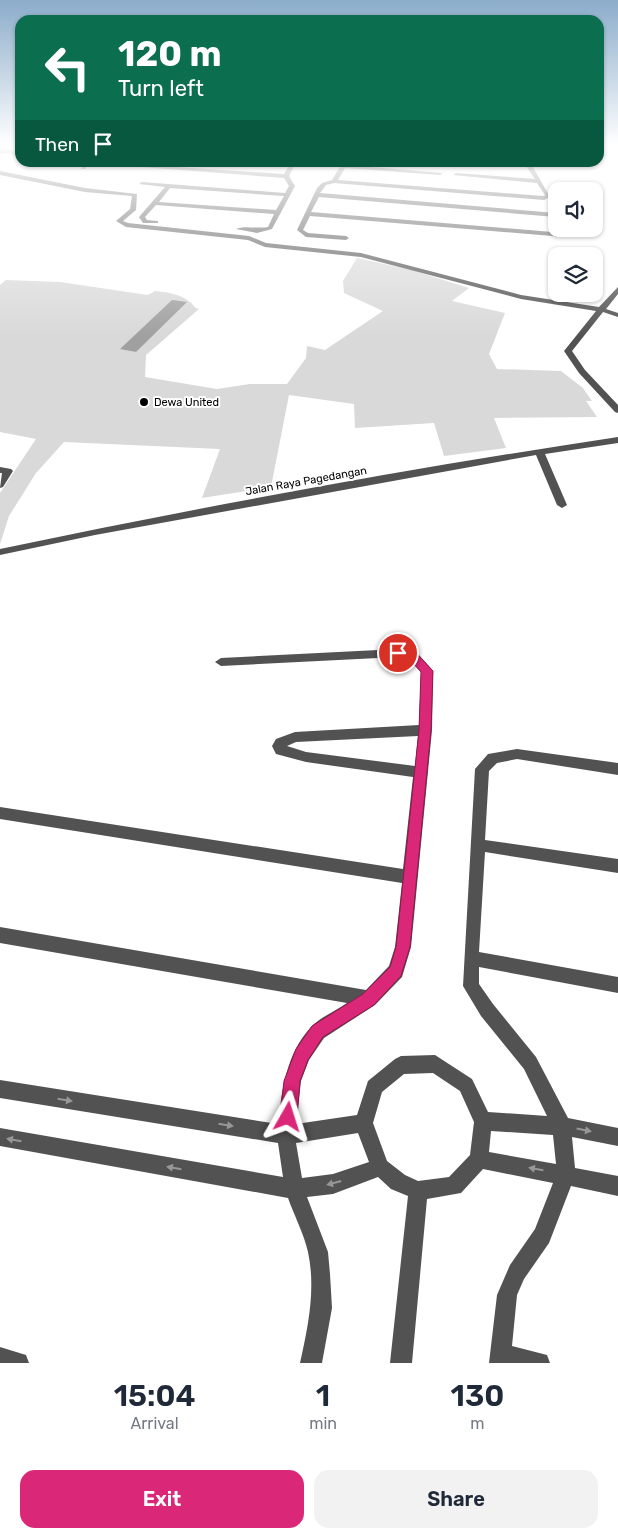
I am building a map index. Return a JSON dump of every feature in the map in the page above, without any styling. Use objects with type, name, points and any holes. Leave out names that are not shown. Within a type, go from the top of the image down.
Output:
[{"type":"street","points":[[133,210],[119,221],[126,225],[248,238],[265,245],[361,255],[520,296],[603,310],[618,315]]},
{"type":"street","points":[[148,210],[142,217],[142,220],[257,231],[270,228],[278,212],[245,210]]},
{"type":"street","points":[[310,210],[300,230],[301,233],[346,238]]},
{"type":"street","points":[[492,210],[548,214]]},
{"type":"street","points":[[308,214],[548,234]]},
{"type":"street","points":[[617,291],[573,344],[568,351],[568,356],[618,410]]},
{"type":"street","name":"Jalan Raya Pagedangan","points":[[0,552],[94,532],[539,451],[618,440]]},
{"type":"street","points":[[539,451],[562,505]]},
{"type":"street","points":[[0,470],[8,471],[0,485]]},
{"type":"street","points":[[221,662],[398,653],[408,655],[424,666],[427,671],[425,730],[403,947],[396,971],[369,1000],[318,1032],[302,1055],[292,1081],[286,1135],[294,1189],[318,1252],[320,1274],[322,1308],[311,1363]]},
{"type":"street","points":[[421,772],[306,757],[281,750],[279,746],[281,743],[295,737],[425,730]]},
{"type":"street","points":[[539,1363],[500,1359],[507,1296],[517,1272],[542,1236],[566,1174],[562,1126],[530,1064],[505,1030],[487,1010],[471,986],[470,958],[482,769],[493,758],[517,754],[618,769]]},
{"type":"street","points":[[0,813],[409,877]]},
{"type":"street","points":[[478,846],[618,866]]},
{"type":"street","points":[[0,935],[369,1000]]},
{"type":"street","points":[[470,958],[618,985]]},
{"type":"street","points":[[435,1064],[466,1085],[483,1121],[479,1159],[454,1186],[418,1191],[398,1182],[380,1167],[364,1123],[374,1087],[401,1065],[435,1064]]},
{"type":"street","points":[[0,1089],[286,1135],[364,1123]]},
{"type":"street","points":[[483,1121],[562,1126],[618,1137]]},
{"type":"street","points":[[0,1137],[294,1189],[333,1184],[380,1167]]},
{"type":"street","points":[[479,1159],[566,1174],[618,1186]]},
{"type":"street","points":[[401,1363],[418,1191]]},
{"type":"street","points":[[0,1358],[18,1363]]},
{"type":"shaded area","name":"Dewa United","points":[[357,258],[412,270],[469,288],[452,301],[505,313],[489,354],[497,369],[561,371],[583,388],[592,401],[586,401],[597,417],[494,418],[506,448],[444,456],[434,423],[355,428],[354,404],[289,395],[271,487],[202,498],[220,449],[64,442],[36,473],[9,516],[0,544],[0,493],[36,439],[0,432],[0,285],[6,280],[60,282],[148,295],[155,291],[160,291],[182,297],[199,309],[146,355],[145,377],[217,389],[250,384],[287,384],[306,358],[307,346],[325,350],[383,311],[344,293],[343,281]]},
{"type":"shaded area","points":[[172,300],[187,302],[136,352],[120,349]]},
{"type":"place","name":"Dewa United","points":[[144,402]]},
{"type":"route","points":[[288,1117],[292,1081],[302,1055],[318,1032],[369,1000],[396,971],[403,947],[425,730],[427,671],[424,666],[408,655],[398,653]]}]
